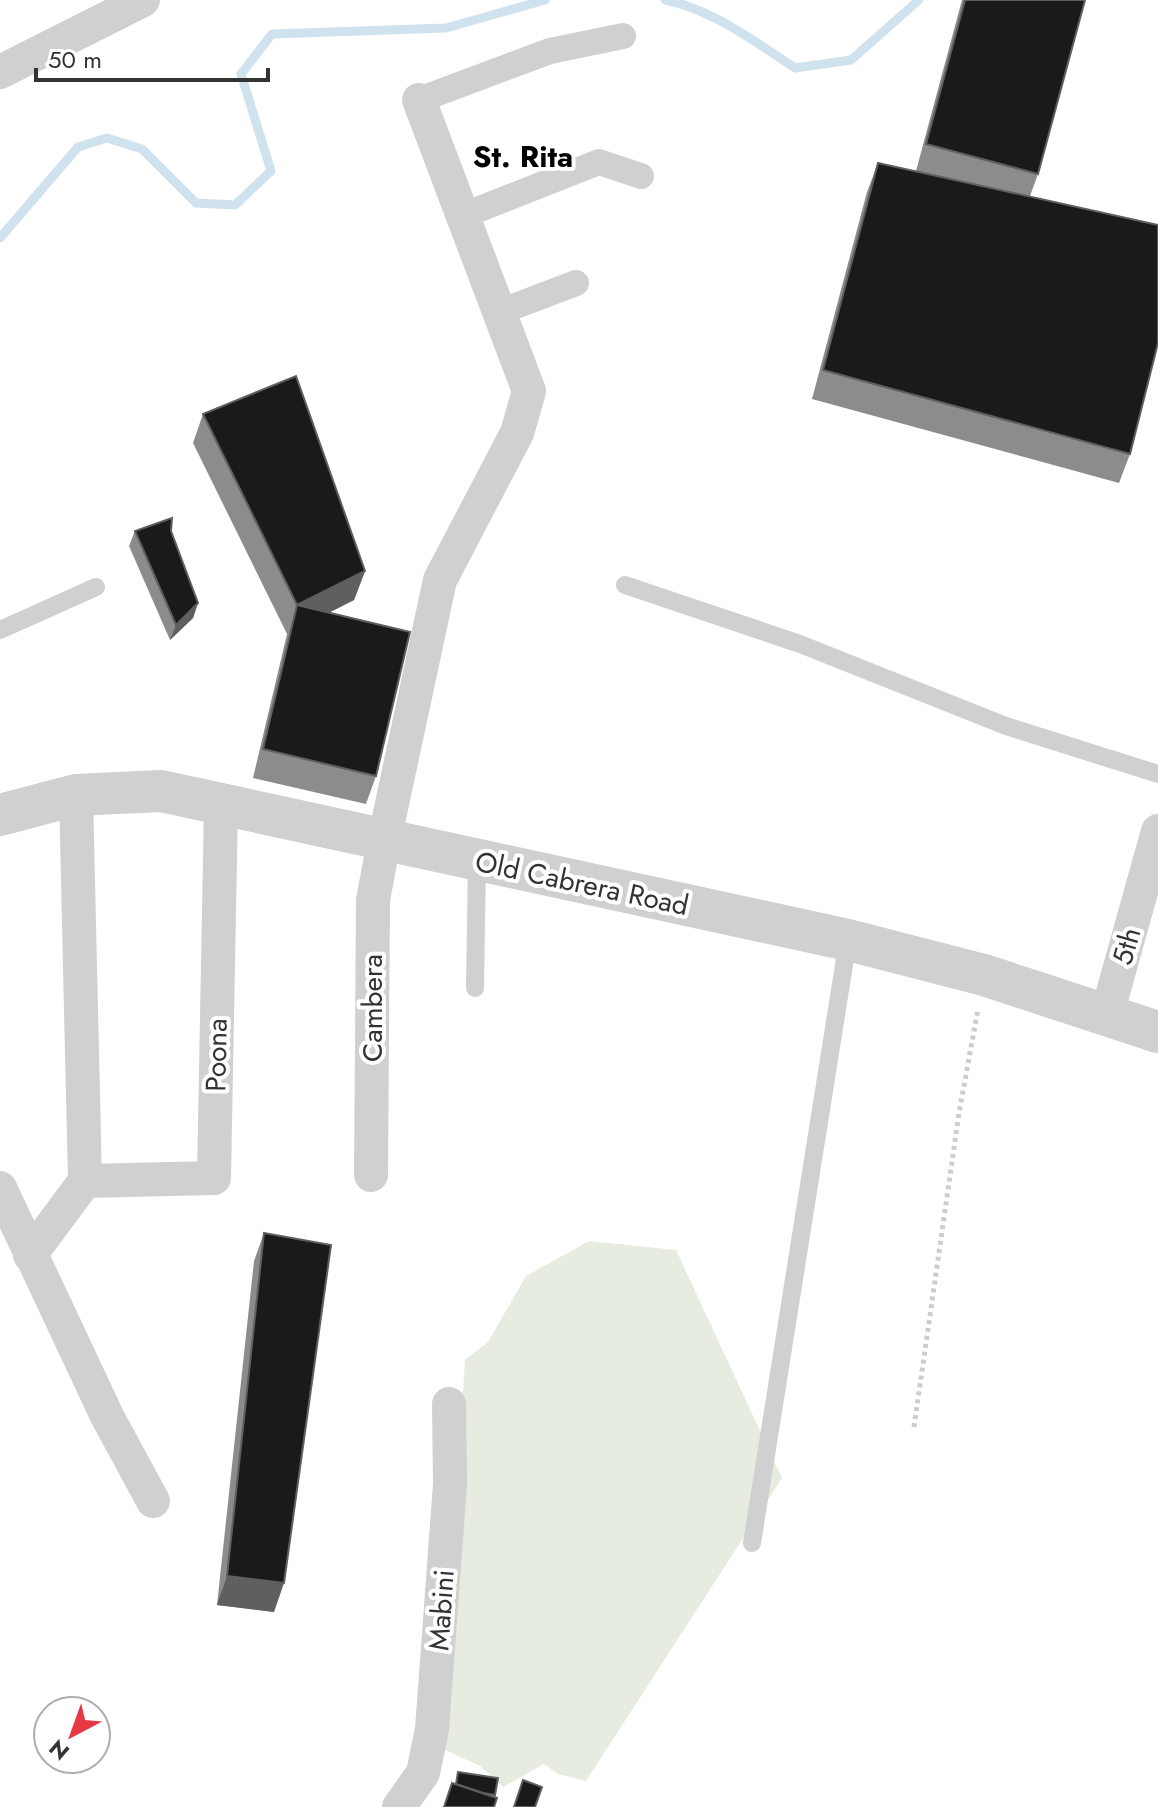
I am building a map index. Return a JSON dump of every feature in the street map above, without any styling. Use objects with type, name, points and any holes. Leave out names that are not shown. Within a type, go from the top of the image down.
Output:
[{"type":"street","points":[[0,72],[143,0]]},
{"type":"street","points":[[419,100],[550,51],[623,36]]},
{"type":"street","name":"Cambera","points":[[371,1175],[373,900],[384,841],[440,580],[517,433],[529,391],[419,100]]},
{"type":"street","points":[[462,216],[599,162],[641,176]]},
{"type":"street","points":[[500,312],[576,283]]},
{"type":"street","name":"Old Cabrera Road","points":[[0,815],[76,795],[161,791],[848,940],[984,975],[1158,1032]]},
{"type":"street","points":[[30,1255],[85,1181],[76,795]]},
{"type":"street","name":"Poona","points":[[85,1181],[214,1178],[221,804]]},
{"type":"street","name":"5th","points":[[1107,1014],[1158,831]]},
{"type":"street","points":[[0,1188],[107,1416],[153,1501]]},
{"type":"street","name":"Mabini","points":[[399,1807],[423,1773],[432,1729],[450,1484],[449,1404]]},
{"type":"lane","points":[[625,585],[800,644],[1006,726],[1158,774]]},
{"type":"lane","points":[[0,630],[96,587]]},
{"type":"lane","points":[[475,988],[477,860]]},
{"type":"lane","points":[[752,1543],[848,940]]},
{"type":"path","points":[[914,1427],[959,1113],[984,975]]},
{"type":"shaded area","points":[[589,1241],[676,1250],[782,1478],[586,1781],[558,1774],[544,1764],[503,1787],[480,1766],[441,1748],[465,1360],[488,1342],[526,1276]]},
{"type":"building","points":[[965,0],[1085,0],[1038,174],[926,144]]},
{"type":"building","points":[[878,163],[1158,225],[1158,343],[1130,454],[823,370]]},
{"type":"building","points":[[296,376],[365,571],[297,605],[203,414]]},
{"type":"building","points":[[172,518],[171,531],[198,603],[176,625],[135,531]]},
{"type":"building","points":[[297,605],[410,632],[376,776],[263,749]]},
{"type":"building","points":[[264,1233],[331,1245],[284,1583],[227,1576]]},
{"type":"building","points":[[458,1772],[498,1778],[495,1795],[456,1784]]},
{"type":"building","points":[[523,1780],[542,1787],[535,1807],[514,1807]]},
{"type":"building","points":[[452,1783],[497,1798],[494,1807],[444,1807]]},
{"type":"waterway","points":[[0,238],[78,147],[107,138],[142,149],[196,203],[235,205],[271,171],[241,74],[272,34],[446,28],[545,0]]},
{"type":"waterway","points":[[665,0],[716,19],[795,68],[851,60],[919,0]]},
{"type":"district","name":"St. Rita","points":[[523,157]]}]
